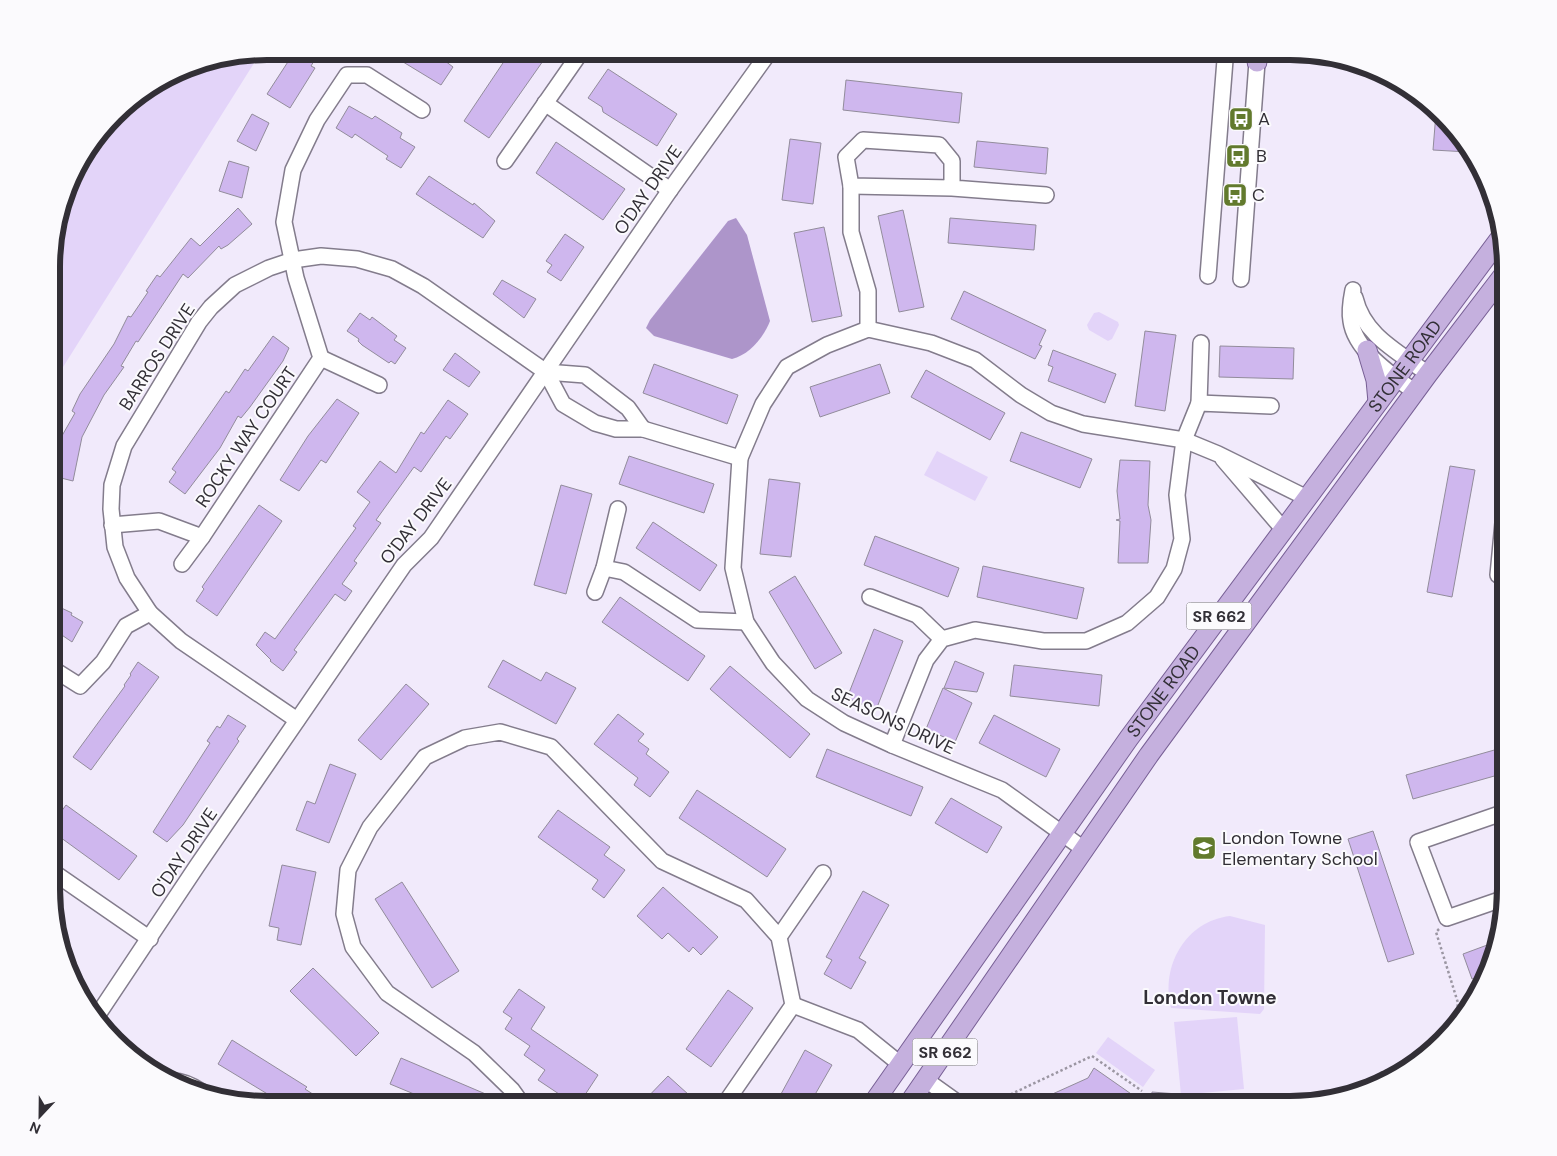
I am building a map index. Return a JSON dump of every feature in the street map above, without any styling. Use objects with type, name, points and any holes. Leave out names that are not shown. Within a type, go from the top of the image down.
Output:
[{"type":"main road","name":"STONE ROAD","points":[[878,1096],[1062,832],[1283,529],[1496,244]]},
{"type":"main road","name":"STONE ROAD","points":[[914,1096],[1159,741],[1428,374],[1497,283]]},
{"type":"main road","points":[[1367,350],[1376,380],[1378,402]]},
{"type":"street","points":[[505,161],[575,60]]},
{"type":"street","name":"O'DAY DRIVE","points":[[100,1011],[150,939],[196,866],[404,566],[431,538],[670,190],[764,60]]},
{"type":"street","points":[[1208,276],[1225,60]]},
{"type":"street","points":[[1241,279],[1257,60]]},
{"type":"street","points":[[379,385],[321,358],[296,278],[284,222],[293,170],[317,120],[348,76],[367,75],[422,110]]},
{"type":"street","points":[[545,103],[670,190]]},
{"type":"street","points":[[952,188],[952,161],[939,145],[863,140],[846,157],[851,186],[851,232],[868,291],[868,329],[931,343],[975,360],[1021,394],[1051,413],[1083,424],[1184,440],[1218,454],[1307,498]]},
{"type":"street","points":[[851,186],[952,188],[1046,195]]},
{"type":"street","name":"BARROS DRIVE","points":[[297,720],[181,641],[150,613],[127,578],[115,547],[112,525],[112,485],[124,446],[199,322],[211,307],[235,285],[269,268],[293,260],[335,256],[357,259],[392,269],[423,286],[546,372]]},
{"type":"street","points":[[1415,392],[1397,378],[1356,338],[1351,321],[1353,290],[1362,318],[1369,329],[1428,374]]},
{"type":"street","name":"SEASONS DRIVE","points":[[868,329],[827,344],[787,367],[763,404],[740,458],[733,568],[746,622],[773,663],[807,699],[844,723],[892,745],[1002,790],[1085,850]]},
{"type":"street","points":[[892,745],[926,660],[942,639],[975,630],[1043,641],[1086,641],[1126,623],[1158,597],[1174,569],[1182,540],[1177,495],[1184,440],[1199,403],[1201,343]]},
{"type":"street","name":"ROCKY WAY COURT","points":[[182,564],[321,358]]},
{"type":"street","points":[[643,429],[628,408],[585,374],[546,372],[562,404],[595,423],[616,429],[643,429],[740,458]]},
{"type":"street","points":[[1199,403],[1271,406]]},
{"type":"street","points":[[1218,454],[1283,529]]},
{"type":"street","points":[[595,592],[604,568],[618,509]]},
{"type":"street","points":[[112,525],[159,521],[202,537]]},
{"type":"street","points":[[604,568],[624,572],[697,620],[746,622]]},
{"type":"street","points":[[870,597],[917,615],[942,639]]},
{"type":"street","points":[[60,673],[80,686],[103,662],[126,626],[150,613]]},
{"type":"street","points":[[516,1096],[474,1053],[388,993],[353,947],[344,914],[348,870],[370,827],[425,757],[465,738],[500,732],[551,747],[662,861],[746,900],[779,937],[793,1005],[730,1096]]},
{"type":"street","points":[[1497,815],[1418,842],[1447,918],[1497,901]]},
{"type":"street","points":[[779,937],[824,873]]},
{"type":"street","points":[[60,877],[150,939]]},
{"type":"street","points":[[793,1005],[858,1030],[900,1064]]},
{"type":"street","points":[[926,1080],[948,1096]]},
{"type":"path","points":[[1447,918],[1436,932],[1458,1003],[1457,1011]]},
{"type":"path","points":[[1007,1096],[1092,1056],[1142,1091]]},
{"type":"path","points":[[1368,1080],[1384,1071],[1389,1070]]},
{"type":"shaded area","points":[[256,60],[60,372],[60,254],[64,227],[76,188],[95,152],[111,131],[131,111],[152,95],[176,81],[214,67]]},
{"type":"shaded area","points":[[736,218],[747,235],[770,321],[764,333],[744,354],[732,359],[654,336],[646,328],[650,320],[728,221]]},
{"type":"shaded area","points":[[1099,312],[1118,322],[1119,325],[1112,339],[1108,341],[1089,330],[1087,325],[1094,313]]},
{"type":"shaded area","points":[[937,451],[988,477],[975,501],[924,475]]},
{"type":"shaded area","points":[[1230,916],[1265,925],[1264,1009],[1260,1014],[1171,1008],[1169,977],[1173,962],[1180,948],[1189,936],[1201,927],[1214,920]]},
{"type":"shaded area","points":[[1237,1017],[1244,1089],[1181,1095],[1174,1022]]},
{"type":"shaded area","points":[[1108,1037],[1155,1070],[1143,1087],[1096,1053]]},
{"type":"building","points":[[289,60],[314,61],[311,66],[315,68],[290,108],[267,94]]},
{"type":"building","points":[[400,60],[444,60],[453,67],[441,85]]},
{"type":"building","points":[[505,60],[544,60],[489,138],[464,121]]},
{"type":"building","points":[[608,69],[677,114],[657,146],[603,112],[602,107],[588,98]]},
{"type":"building","points":[[846,80],[962,93],[959,123],[843,110]]},
{"type":"building","points":[[349,106],[372,119],[375,116],[402,133],[400,138],[415,147],[401,168],[386,159],[388,156],[355,134],[352,138],[336,128]]},
{"type":"building","points":[[252,114],[269,123],[256,151],[237,141]]},
{"type":"building","points":[[1435,120],[1462,152],[1433,150]]},
{"type":"building","points":[[790,139],[821,143],[813,204],[782,200]]},
{"type":"building","points":[[977,141],[1048,148],[1046,174],[974,167]]},
{"type":"building","points":[[556,142],[625,189],[603,220],[536,173]]},
{"type":"building","points":[[229,161],[249,167],[242,198],[219,191]]},
{"type":"building","points":[[429,176],[473,205],[474,203],[495,221],[483,238],[416,194]]},
{"type":"building","points":[[238,208],[252,224],[228,245],[221,249],[219,246],[188,278],[183,274],[138,342],[136,341],[121,366],[124,367],[104,395],[82,437],[73,481],[60,478],[60,439],[75,413],[72,411],[80,394],[114,344],[128,316],[131,317],[157,275],[160,277],[191,238],[200,246]]},
{"type":"building","points":[[903,210],[924,307],[899,312],[878,216]]},
{"type":"building","points":[[950,218],[1036,225],[1034,250],[948,243]]},
{"type":"building","points":[[824,227],[842,316],[812,322],[794,233]]},
{"type":"building","points":[[565,234],[584,247],[561,281],[547,272],[552,265],[546,261]]},
{"type":"building","points":[[502,280],[536,299],[524,318],[493,294]]},
{"type":"building","points":[[964,291],[1046,330],[1039,345],[1042,346],[1035,359],[951,319]]},
{"type":"building","points":[[360,313],[370,320],[372,317],[397,336],[394,340],[406,348],[395,364],[391,361],[389,363],[362,345],[358,341],[359,339],[347,331]]},
{"type":"building","points":[[1145,331],[1176,335],[1165,411],[1135,406]]},
{"type":"building","points":[[273,336],[289,348],[283,361],[241,418],[238,416],[220,448],[185,494],[169,482],[176,472],[172,469],[226,391],[229,393],[245,369],[248,371]]},
{"type":"building","points":[[1220,346],[1294,348],[1293,379],[1219,377]]},
{"type":"building","points":[[1053,350],[1116,374],[1105,403],[1048,381],[1053,367],[1048,365]]},
{"type":"building","points":[[455,353],[480,372],[469,387],[443,370]]},
{"type":"building","points":[[654,364],[738,395],[727,424],[643,393]]},
{"type":"building","points":[[880,364],[890,393],[820,417],[810,387]]},
{"type":"building","points":[[926,370],[1005,413],[990,440],[911,397]]},
{"type":"building","points":[[337,399],[359,413],[326,463],[321,460],[299,491],[280,480],[308,436]]},
{"type":"building","points":[[448,400],[468,414],[450,439],[446,436],[421,472],[414,467],[376,520],[381,523],[354,561],[357,563],[342,584],[352,591],[345,601],[335,594],[294,650],[297,652],[283,671],[270,661],[256,645],[265,632],[275,639],[356,528],[353,526],[370,502],[357,492],[380,461],[396,473],[421,432],[424,434]]},
{"type":"building","points":[[1021,432],[1092,459],[1080,488],[1010,461]]},
{"type":"building","points":[[629,456],[714,484],[704,513],[619,484]]},
{"type":"building","points":[[1120,460],[1150,461],[1148,505],[1151,520],[1148,563],[1118,563],[1120,521],[1116,520],[1120,519],[1117,491]]},
{"type":"building","points":[[1450,466],[1475,470],[1452,597],[1427,592]]},
{"type":"building","points":[[769,479],[800,483],[791,557],[760,554]]},
{"type":"building","points":[[561,485],[592,494],[566,594],[534,585]]},
{"type":"building","points":[[259,505],[282,521],[217,616],[196,601],[204,589],[202,587]]},
{"type":"building","points":[[653,522],[717,565],[700,591],[636,548]]},
{"type":"building","points":[[875,536],[959,568],[948,597],[864,565]]},
{"type":"building","points":[[983,566],[1084,588],[1077,619],[977,597]]},
{"type":"building","points":[[795,576],[842,653],[815,669],[769,592]]},
{"type":"building","points":[[620,597],[705,656],[688,681],[602,622]]},
{"type":"building","points":[[60,607],[72,613],[71,615],[83,622],[72,642],[60,634]]},
{"type":"building","points":[[874,629],[903,641],[876,710],[847,698]]},
{"type":"building","points":[[503,660],[541,681],[546,672],[576,688],[556,724],[488,687]]},
{"type":"building","points":[[955,661],[984,673],[977,692],[944,688]]},
{"type":"building","points":[[138,662],[159,677],[91,770],[73,757],[125,686]]},
{"type":"building","points":[[1014,665],[1102,675],[1099,706],[1010,696]]},
{"type":"building","points":[[730,666],[810,734],[790,758],[710,689]]},
{"type":"building","points":[[406,684],[429,704],[381,760],[358,740]]},
{"type":"building","points":[[943,688],[972,703],[955,742],[926,729]]},
{"type":"building","points":[[618,714],[644,734],[638,741],[649,749],[646,754],[669,772],[650,797],[634,785],[638,778],[594,744]]},
{"type":"building","points":[[228,715],[246,726],[237,739],[239,741],[183,825],[167,842],[153,832],[210,743],[207,741],[217,726],[220,728]]},
{"type":"building","points":[[994,715],[1060,749],[1046,777],[979,743]]},
{"type":"building","points":[[827,749],[923,787],[911,816],[816,777]]},
{"type":"building","points":[[1497,749],[1497,775],[1413,799],[1406,775]]},
{"type":"building","points":[[330,764],[356,774],[329,843],[296,830],[307,801],[315,804]]},
{"type":"building","points":[[697,790],[786,849],[767,877],[679,818]]},
{"type":"building","points":[[951,798],[1002,827],[987,853],[935,823]]},
{"type":"building","points":[[66,805],[137,856],[119,880],[60,837],[60,813]]},
{"type":"building","points":[[558,810],[610,847],[604,855],[625,870],[604,898],[592,889],[598,880],[538,837]]},
{"type":"building","points":[[1373,831],[1414,954],[1388,962],[1348,839]]},
{"type":"building","points":[[282,865],[316,872],[301,945],[277,940],[279,928],[269,926]]},
{"type":"building","points":[[402,882],[459,971],[432,988],[375,899]]},
{"type":"building","points":[[663,887],[718,937],[701,955],[693,947],[689,952],[668,933],[662,939],[637,916]]},
{"type":"building","points":[[863,891],[889,905],[859,958],[866,962],[851,989],[824,974],[832,960],[826,957]]},
{"type":"building","points":[[1489,944],[1477,977],[1472,979],[1463,954]]},
{"type":"building","points":[[313,968],[379,1033],[356,1056],[290,991]]},
{"type":"building","points":[[519,989],[545,1007],[531,1029],[598,1075],[584,1096],[562,1096],[538,1080],[545,1070],[524,1055],[530,1046],[505,1029],[512,1018],[503,1012]]},
{"type":"building","points":[[728,990],[753,1008],[711,1067],[686,1049]]},
{"type":"building","points":[[232,1040],[307,1087],[305,1089],[316,1096],[271,1096],[218,1064]]},
{"type":"building","points":[[805,1050],[832,1065],[814,1096],[780,1096]]},
{"type":"building","points":[[401,1058],[488,1095],[419,1096],[390,1084]]},
{"type":"building","points":[[1094,1068],[1134,1096],[1048,1096],[1088,1078]]},
{"type":"building","points":[[668,1076],[690,1096],[649,1096]]},
{"type":"building","points":[[1152,1092],[1190,1095],[1190,1096],[1152,1096]]},
{"type":"place","name":"A","points":[[1241,119]]},
{"type":"place","name":"B","points":[[1238,156]]},
{"type":"place","name":"C","points":[[1235,195]]},
{"type":"place","name":"London Towne Elementary School","points":[[1204,848]]},
{"type":"district","name":"London Towne","points":[[1210,997]]}]
